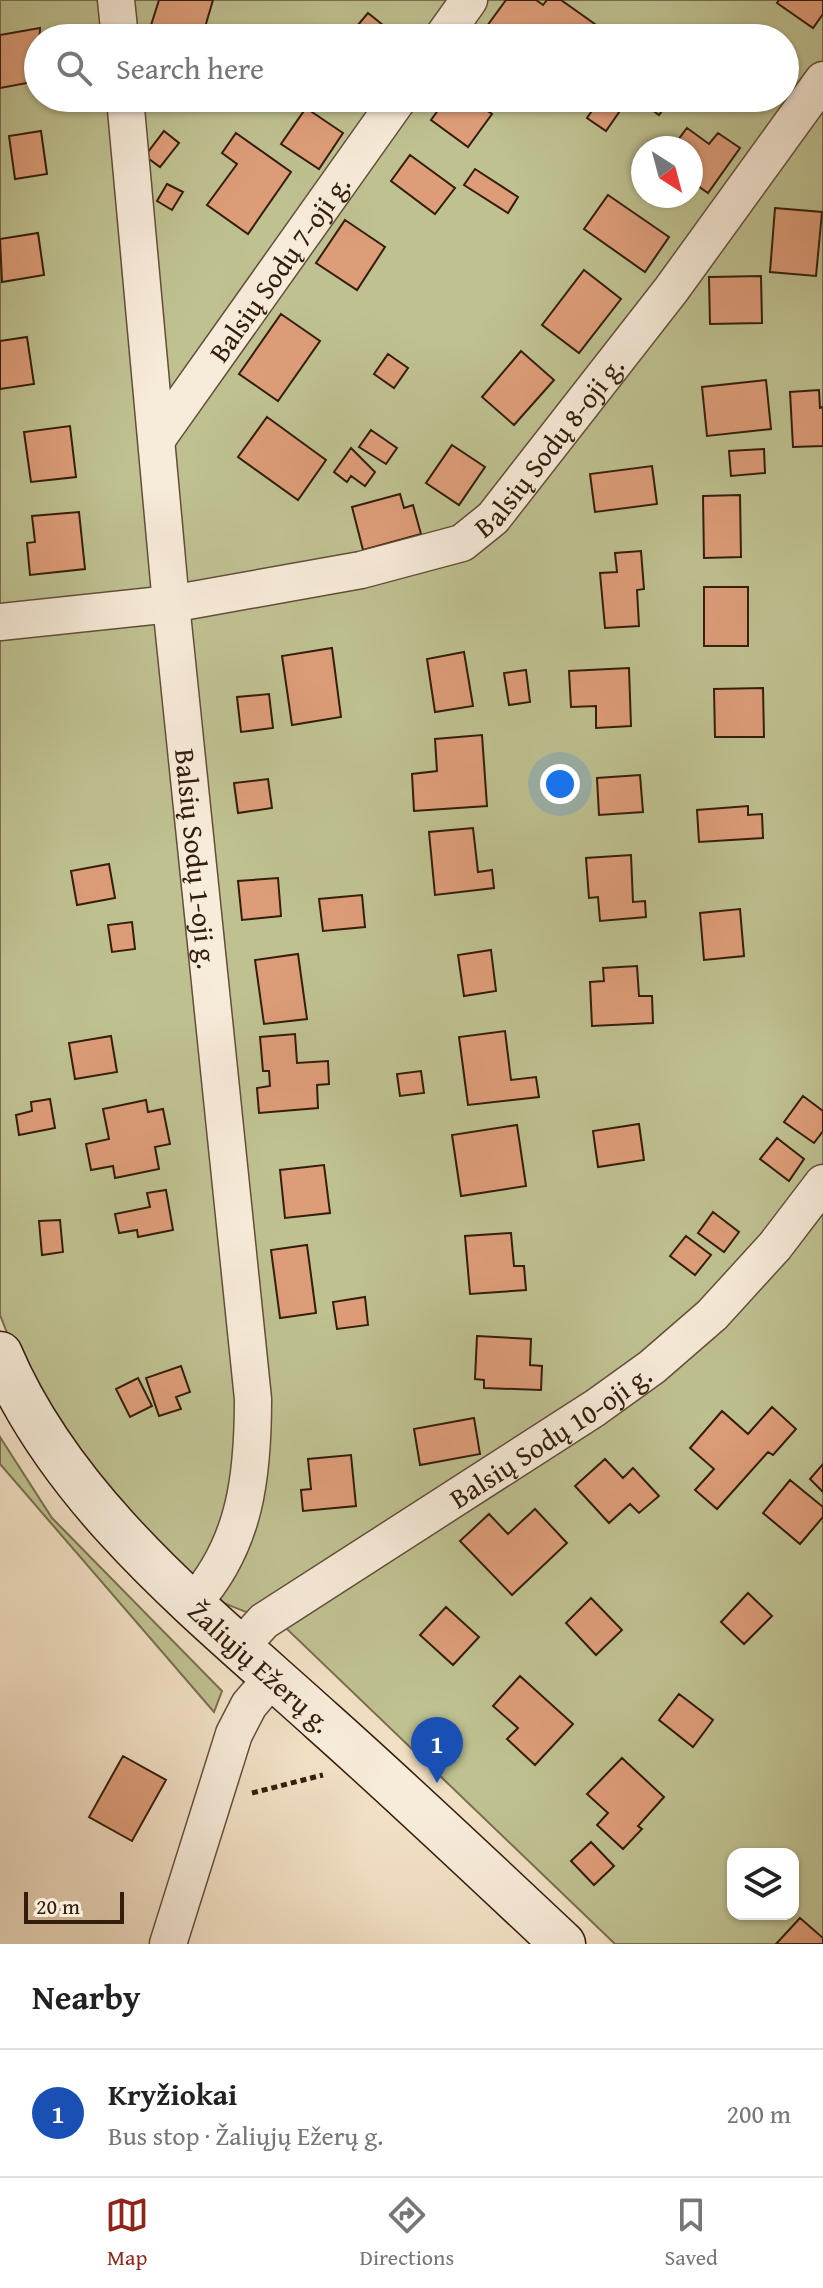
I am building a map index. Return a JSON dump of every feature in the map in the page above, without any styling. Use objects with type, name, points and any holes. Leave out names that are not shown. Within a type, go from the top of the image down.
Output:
[{"type":"main road","name":"Žaliųjų Ežerų g.","points":[[0,1354],[11,1381],[46,1438],[88,1494],[148,1561],[563,1944]]},
{"type":"street","points":[[116,0],[119,24]]},
{"type":"street","points":[[452,24],[469,0]]},
{"type":"street","name":"Balsių Sodų 8-oji g.","points":[[0,622],[171,604],[361,570],[462,543],[479,532],[671,290],[823,80]]},
{"type":"street","name":"Balsių Sodų 1-oji g.","points":[[126,112],[171,604],[253,1399],[253,1465],[248,1494],[223,1563],[193,1603]]},
{"type":"street","name":"Balsių Sodų 7-oji g.","points":[[157,439],[389,112]]},
{"type":"street","name":"Balsių Sodų 10-oji g.","points":[[240,1647],[264,1621],[595,1408],[652,1367],[712,1315],[775,1246],[823,1183]]},
{"type":"street","points":[[168,1944],[234,1734],[249,1705],[273,1677]]},
{"type":"path","points":[[213,1805],[277,1784],[335,1774]]},
{"type":"green space","points":[[0,0],[823,0],[823,1944],[615,1944],[286,1628],[211,1598],[118,1508],[12,1345],[0,1315]]},
{"type":"green space","points":[[0,1437],[52,1518],[222,1691],[214,1712],[0,1464]]},
{"type":"building","points":[[159,0],[213,0],[206,24],[151,24]]},
{"type":"building","points":[[506,0],[536,0],[543,5],[547,0],[561,0],[595,24],[488,24]]},
{"type":"building","points":[[779,0],[823,0],[823,14],[813,28],[777,3]]},
{"type":"building","points":[[368,13],[382,24],[359,24]]},
{"type":"building","points":[[24,31],[24,84],[0,88],[0,35]]},
{"type":"building","points":[[303,112],[312,112],[343,133],[319,169],[281,144]]},
{"type":"building","points":[[437,112],[492,114],[468,147],[431,120]]},
{"type":"building","points":[[591,112],[619,112],[606,131],[587,118]]},
{"type":"building","points":[[687,128],[698,136],[681,136]]},
{"type":"building","points":[[41,131],[47,174],[15,179],[9,136]]},
{"type":"building","points":[[164,131],[179,143],[160,167],[145,156]]},
{"type":"building","points":[[236,133],[291,172],[248,234],[207,205],[237,164],[222,153]]},
{"type":"building","points":[[718,133],[740,148],[708,193],[703,189],[703,140],[709,144]]},
{"type":"building","points":[[410,155],[455,188],[435,214],[391,181]]},
{"type":"building","points":[[475,169],[518,197],[508,213],[464,185]]},
{"type":"building","points":[[167,184],[183,192],[172,210],[157,201]]},
{"type":"building","points":[[608,195],[669,237],[645,272],[584,229]]},
{"type":"building","points":[[775,208],[822,212],[816,276],[770,272]]},
{"type":"building","points":[[345,220],[385,247],[357,290],[316,263]]},
{"type":"building","points":[[38,233],[44,275],[2,282],[0,239]]},
{"type":"building","points":[[584,270],[621,299],[579,353],[542,325]]},
{"type":"building","points":[[761,276],[762,323],[710,324],[709,277]]},
{"type":"building","points":[[281,314],[320,341],[278,401],[239,374]]},
{"type":"building","points":[[27,337],[34,384],[0,389],[0,341]]},
{"type":"building","points":[[521,351],[554,380],[514,425],[482,397]]},
{"type":"building","points":[[388,354],[408,368],[394,388],[374,374]]},
{"type":"building","points":[[766,380],[771,429],[707,436],[702,387]]},
{"type":"building","points":[[819,390],[820,408],[823,407],[823,446],[793,447],[790,392]]},
{"type":"building","points":[[267,417],[326,460],[298,500],[238,457]]},
{"type":"building","points":[[70,426],[76,477],[31,482],[24,432]]},
{"type":"building","points":[[371,430],[397,448],[386,464],[359,447]]},
{"type":"building","points":[[452,445],[485,467],[459,505],[426,483]]},
{"type":"building","points":[[351,448],[375,472],[365,486],[351,476],[347,482],[334,472]]},
{"type":"building","points":[[764,449],[765,473],[731,476],[729,451]]},
{"type":"building","points":[[652,466],[657,504],[595,512],[590,474]]},
{"type":"building","points":[[400,494],[404,508],[413,505],[421,534],[363,550],[352,507]]},
{"type":"building","points":[[740,495],[741,557],[704,558],[703,496]]},
{"type":"building","points":[[79,512],[85,569],[30,575],[27,543],[35,542],[32,516]]},
{"type":"building","points":[[641,551],[644,589],[637,590],[639,626],[605,628],[600,573],[617,572],[615,553]]},
{"type":"building","points":[[704,587],[748,587],[748,646],[704,646]]},
{"type":"building","points":[[332,648],[341,717],[292,725],[282,656]]},
{"type":"building","points":[[464,652],[473,706],[435,712],[427,659]]},
{"type":"building","points":[[629,668],[631,726],[596,728],[596,706],[571,707],[569,671]]},
{"type":"building","points":[[526,670],[530,702],[509,705],[504,673]]},
{"type":"building","points":[[763,688],[764,737],[715,737],[714,689]]},
{"type":"building","points":[[269,694],[273,728],[241,732],[237,697]]},
{"type":"building","points":[[482,735],[487,806],[414,811],[412,774],[437,771],[435,739]]},
{"type":"building","points":[[640,775],[643,812],[599,815],[597,778]]},
{"type":"building","points":[[268,779],[272,808],[238,813],[234,783]]},
{"type":"building","points":[[748,806],[748,815],[762,814],[763,838],[699,842],[697,810]]},
{"type":"building","points":[[473,828],[478,872],[492,870],[494,888],[435,895],[429,832]]},
{"type":"building","points":[[631,855],[633,902],[645,901],[646,917],[600,921],[598,897],[589,898],[586,858]]},
{"type":"building","points":[[109,864],[115,898],[77,905],[71,871]]},
{"type":"building","points":[[278,878],[281,916],[242,920],[238,881]]},
{"type":"building","points":[[362,895],[365,927],[323,931],[319,899]]},
{"type":"building","points":[[740,909],[744,956],[704,960],[700,913]]},
{"type":"building","points":[[132,922],[135,949],[112,952],[108,925]]},
{"type":"building","points":[[491,950],[496,991],[464,996],[458,955]]},
{"type":"building","points":[[298,954],[307,1019],[264,1024],[255,960]]},
{"type":"building","points":[[637,966],[639,996],[652,996],[653,1023],[592,1026],[590,982],[604,981],[603,968]]},
{"type":"building","points":[[505,1031],[511,1080],[536,1077],[539,1097],[468,1105],[459,1037]]},
{"type":"building","points":[[295,1034],[297,1063],[328,1061],[329,1084],[317,1085],[318,1108],[259,1113],[257,1088],[270,1086],[269,1071],[263,1071],[260,1037]]},
{"type":"building","points":[[111,1036],[117,1072],[75,1079],[69,1043]]},
{"type":"building","points":[[421,1071],[424,1093],[400,1096],[397,1074]]},
{"type":"building","points":[[803,1096],[823,1111],[823,1131],[814,1143],[784,1122]]},
{"type":"building","points":[[50,1099],[55,1128],[19,1135],[16,1115],[32,1111],[31,1102]]},
{"type":"building","points":[[146,1100],[148,1112],[163,1109],[170,1144],[155,1147],[159,1169],[115,1178],[113,1166],[91,1170],[86,1144],[109,1139],[103,1109]]},
{"type":"building","points":[[639,1124],[644,1160],[598,1167],[593,1131]]},
{"type":"building","points":[[517,1125],[526,1186],[461,1196],[452,1135]]},
{"type":"building","points":[[777,1138],[804,1159],[789,1181],[760,1159]]},
{"type":"building","points":[[324,1165],[330,1213],[285,1218],[280,1170]]},
{"type":"building","points":[[166,1190],[173,1230],[138,1237],[137,1230],[119,1233],[115,1214],[150,1207],[147,1193]]},
{"type":"building","points":[[713,1212],[739,1232],[724,1252],[698,1233]]},
{"type":"building","points":[[60,1220],[63,1252],[42,1255],[39,1221]]},
{"type":"building","points":[[511,1233],[514,1266],[524,1266],[526,1290],[470,1294],[465,1236]]},
{"type":"building","points":[[686,1236],[711,1255],[695,1275],[670,1256]]},
{"type":"building","points":[[307,1245],[316,1313],[280,1318],[271,1250]]},
{"type":"building","points":[[365,1297],[368,1325],[337,1329],[333,1302]]},
{"type":"building","points":[[477,1336],[531,1339],[530,1365],[542,1366],[541,1390],[484,1388],[484,1380],[475,1379]]},
{"type":"building","points":[[181,1366],[190,1392],[176,1397],[181,1409],[159,1416],[146,1378]]},
{"type":"building","points":[[138,1378],[152,1406],[130,1417],[116,1389]]},
{"type":"building","points":[[772,1407],[796,1429],[773,1455],[768,1452],[717,1509],[695,1490],[714,1469],[690,1448],[722,1411],[748,1434]]},
{"type":"building","points":[[474,1418],[480,1454],[420,1465],[414,1429]]},
{"type":"building","points":[[351,1455],[356,1506],[303,1511],[301,1490],[311,1489],[308,1459]]},
{"type":"building","points":[[605,1459],[623,1478],[633,1468],[659,1496],[639,1513],[630,1504],[609,1523],[575,1486]]},
{"type":"building","points":[[823,1464],[823,1492],[810,1479]]},
{"type":"building","points":[[790,1480],[823,1507],[823,1517],[800,1544],[763,1513]]},
{"type":"building","points":[[535,1509],[567,1543],[512,1595],[460,1541],[489,1514],[508,1534]]},
{"type":"building","points":[[748,1593],[772,1616],[744,1644],[721,1622]]},
{"type":"building","points":[[591,1598],[622,1630],[596,1655],[566,1623]]},
{"type":"building","points":[[446,1607],[479,1637],[453,1665],[420,1635]]},
{"type":"building","points":[[520,1676],[573,1724],[535,1765],[507,1739],[518,1728],[493,1706]]},
{"type":"building","points":[[679,1694],[713,1720],[693,1747],[659,1720]]},
{"type":"building","points":[[123,1756],[166,1780],[132,1841],[89,1817]]},
{"type":"building","points":[[622,1758],[664,1797],[638,1826],[642,1829],[623,1849],[597,1825],[608,1813],[587,1794]]},
{"type":"building","points":[[591,1842],[614,1866],[594,1885],[571,1861]]},
{"type":"building","points":[[799,1919],[823,1938],[823,1944],[776,1944]]},
{"type":"place","name":"Kryžiokai","points":[[437,1783]]}]
